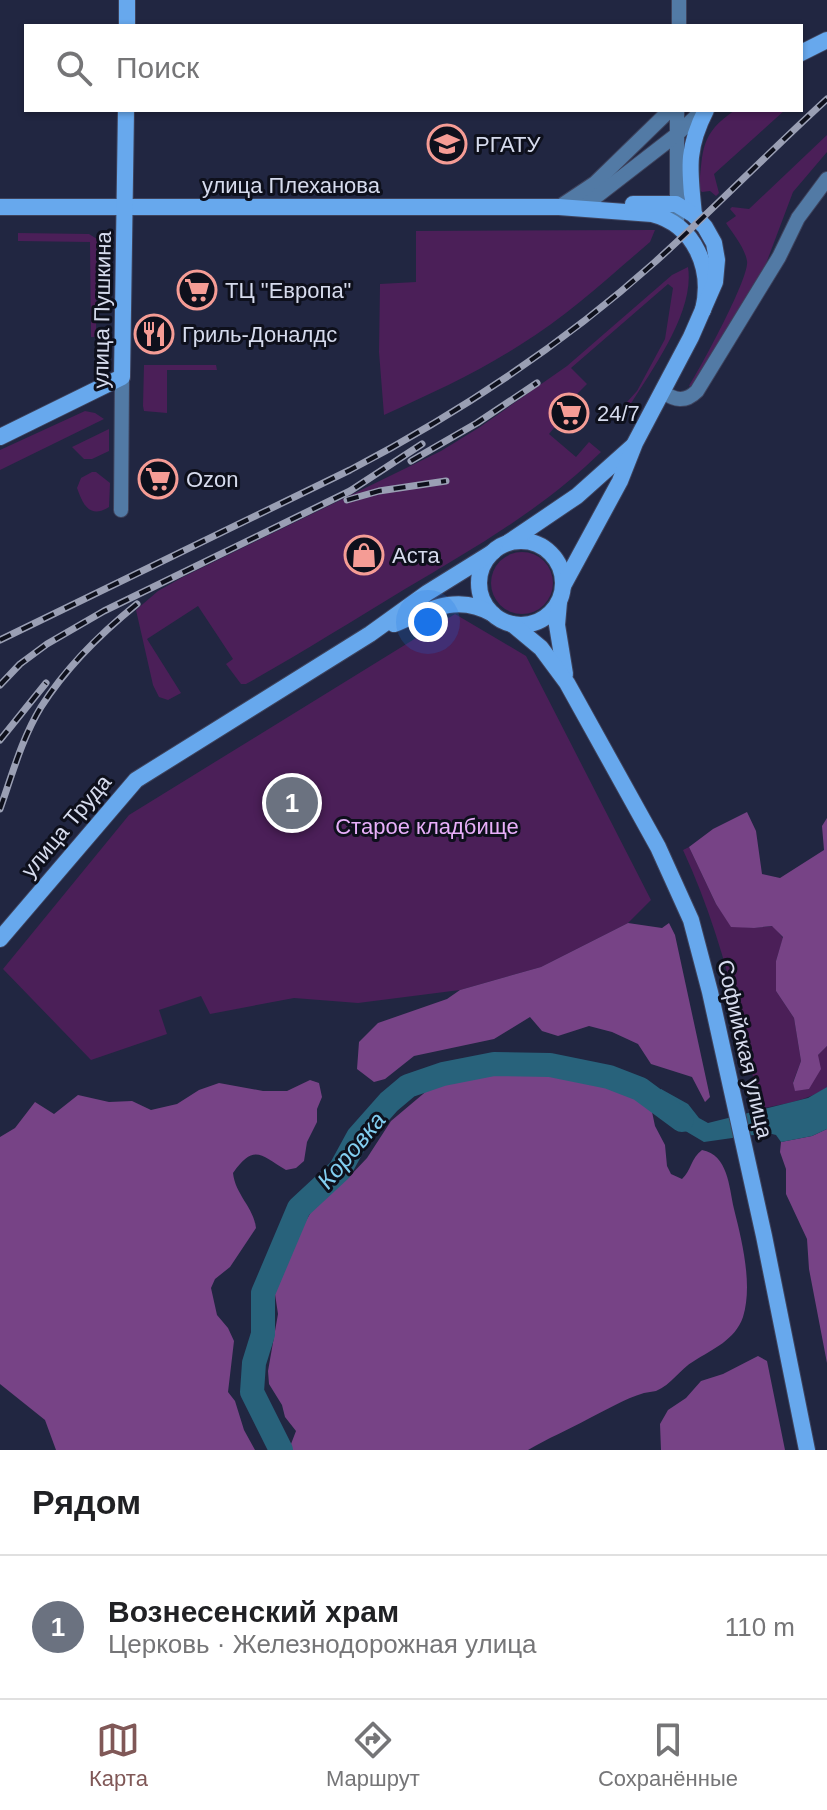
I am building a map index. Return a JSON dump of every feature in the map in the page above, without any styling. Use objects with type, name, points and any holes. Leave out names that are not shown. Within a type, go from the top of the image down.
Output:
[{"type":"main road","points":[[127,0],[127,24]]},
{"type":"main road","points":[[803,52],[827,40]]},
{"type":"main road","name":"улица Пушкина","points":[[122,377],[126,112]]},
{"type":"main road","points":[[694,215],[689,163],[694,132],[703,112]]},
{"type":"main road","points":[[370,634],[431,609],[458,603],[479,606],[505,620],[526,624],[539,621],[551,612],[620,481],[715,282],[717,260],[710,236],[694,215],[676,204]]},
{"type":"main road","name":"улица Плеханова","points":[[0,207],[583,207],[676,204]]},
{"type":"main road","name":"улица Плеханова","points":[[583,207],[652,214],[677,226]]},
{"type":"main road","points":[[677,226],[703,261],[708,288],[703,310]]},
{"type":"main road","points":[[3,434],[122,377]]},
{"type":"main road","points":[[370,634],[427,593],[577,496],[635,445]]},
{"type":"main road","points":[[505,620],[485,603],[480,586],[482,568],[499,548],[528,542],[548,551],[559,564],[561,593]]},
{"type":"main road","name":"Софийская улица","points":[[561,593],[557,625],[567,683]]},
{"type":"main road","name":"Софийская улица","points":[[505,620],[541,648],[567,683],[658,847],[685,903],[704,967],[747,1159],[807,1450]]},
{"type":"main road","name":"улица Труда","points":[[0,939],[136,780],[370,634]]},
{"type":"street","points":[[679,0],[679,24]]},
{"type":"street","points":[[559,207],[595,183],[668,112]]},
{"type":"street","points":[[677,112],[677,226]]},
{"type":"street","points":[[583,207],[702,112]]},
{"type":"street","points":[[662,392],[680,400],[691,397],[697,391],[779,257],[798,218],[827,179]]},
{"type":"street","name":"улица Пушкина","points":[[121,510],[122,377]]},
{"type":"green space","points":[[733,112],[783,112],[714,174],[719,193],[716,196],[699,189],[701,163],[709,135]]},
{"type":"green space","points":[[827,135],[827,152],[793,192],[764,269],[689,386],[723,323],[746,270],[744,251],[726,223],[736,216],[730,209],[749,209]]},
{"type":"green space","points":[[655,230],[650,242],[537,334],[470,374],[384,415],[379,352],[380,284],[416,282],[416,231]]},
{"type":"green space","points":[[18,233],[89,234],[97,239],[96,337],[91,337],[90,242],[18,241]]},
{"type":"green space","points":[[688,267],[685,302],[679,320],[630,405],[627,402],[637,391],[665,339],[673,288],[668,284],[571,368],[587,384],[558,413],[562,418],[549,434],[576,457],[589,442],[601,452],[556,491],[482,543],[246,684],[241,684],[226,664],[233,659],[198,606],[147,639],[181,693],[168,700],[159,697],[153,685],[136,610],[158,591],[441,451],[567,366],[672,275]]},
{"type":"green space","points":[[144,365],[216,365],[217,370],[167,370],[167,413],[144,411]]},
{"type":"green space","points":[[85,411],[104,419],[0,470],[0,450]]},
{"type":"green space","points":[[109,429],[109,451],[92,459],[84,459],[72,447]]},
{"type":"green space","points":[[92,472],[110,483],[109,507],[97,511],[85,505],[77,488],[81,478]]},
{"type":"green space","points":[[522,552],[544,561],[553,583],[544,605],[522,614],[500,605],[491,583],[500,561]]},
{"type":"green space","name":"Старое кладбище","points":[[455,614],[526,656],[651,900],[628,923],[541,967],[460,990],[358,1003],[294,998],[210,1014],[201,996],[159,1010],[167,1034],[91,1060],[3,969],[129,815]]},
{"type":"green space","points":[[689,847],[716,904],[731,926],[773,926],[783,938],[776,961],[776,991],[794,1018],[801,1061],[793,1082],[795,1090],[809,1089],[818,1055],[827,1046],[827,1087],[820,1092],[760,1109],[719,945],[683,850]]},
{"type":"shaded area","points":[[747,812],[756,831],[762,874],[780,878],[824,850],[822,826],[827,818],[827,1046],[818,1055],[821,1069],[809,1089],[795,1091],[793,1083],[801,1061],[794,1018],[776,991],[776,961],[783,937],[772,926],[731,927],[716,904],[689,847],[713,829]]},
{"type":"shaded area","points":[[628,923],[662,928],[669,923],[675,935],[710,1097],[705,1102],[692,1077],[651,1064],[638,1044],[589,1026],[558,1036],[542,1031],[530,1017],[494,1039],[414,1056],[385,1079],[374,1082],[357,1069],[359,1042],[378,1023],[447,999],[460,990],[541,967]]},
{"type":"shaded area","points":[[483,1073],[562,1073],[624,1089],[651,1107],[655,1126],[665,1145],[667,1166],[671,1174],[682,1179],[702,1150],[717,1158],[729,1182],[745,1263],[746,1304],[735,1332],[656,1391],[622,1401],[528,1450],[292,1450],[296,1431],[285,1417],[282,1405],[269,1384],[268,1371],[278,1314],[275,1294],[314,1207],[335,1184],[348,1178],[367,1158],[391,1121],[429,1089]]},
{"type":"shaded area","points":[[310,1080],[319,1083],[322,1097],[304,1161],[296,1168],[286,1170],[264,1156],[252,1155],[233,1173],[256,1228],[230,1267],[215,1279],[211,1288],[217,1315],[234,1341],[228,1392],[235,1401],[244,1430],[255,1450],[56,1450],[45,1420],[0,1384],[0,1137],[15,1128],[35,1102],[54,1114],[78,1095],[109,1102],[132,1101],[151,1110],[177,1104],[199,1090],[219,1083],[263,1091],[287,1091]]},
{"type":"shaded area","points":[[827,1129],[827,1363],[809,1269],[807,1239],[786,1194],[786,1169],[780,1152],[781,1142],[812,1136]]},
{"type":"shaded area","points":[[758,1356],[767,1361],[785,1450],[661,1450],[660,1424],[668,1410],[686,1398],[701,1381],[723,1374]]},
{"type":"water","points":[[827,1087],[827,1129],[812,1136],[781,1142],[776,1135],[768,1133],[704,1142],[655,1113],[661,1089],[688,1104],[699,1118],[708,1123],[808,1098]]},
{"type":"waterway","name":"Коровка","points":[[281,1450],[252,1392],[254,1363],[263,1334],[263,1293],[299,1208],[340,1170],[358,1137],[408,1086],[443,1074],[494,1064],[550,1065],[609,1077],[640,1089],[682,1120]]},
{"type":"railway","points":[[0,640],[350,470],[470,401],[547,349],[620,292],[827,99]]},
{"type":"railway","points":[[411,461],[477,423],[537,383]]},
{"type":"railway","points":[[0,685],[20,664],[47,644],[104,611],[350,491],[422,444]]},
{"type":"railway","points":[[347,500],[379,491],[446,481]]},
{"type":"railway","points":[[0,809],[23,744],[41,707],[85,651],[137,604]]},
{"type":"railway","points":[[0,740],[46,683]]},
{"type":"place","name":"РГАТУ","points":[[447,144]]},
{"type":"place","name":"ТЦ \"Европа\"","points":[[197,290]]},
{"type":"place","name":"Гриль-Доналдс","points":[[154,334]]},
{"type":"place","name":"24/7","points":[[569,413]]},
{"type":"place","name":"Ozon","points":[[158,479]]},
{"type":"place","name":"Аста","points":[[364,555]]},
{"type":"place","name":"Вознесенский храм","points":[[292,803]]}]
